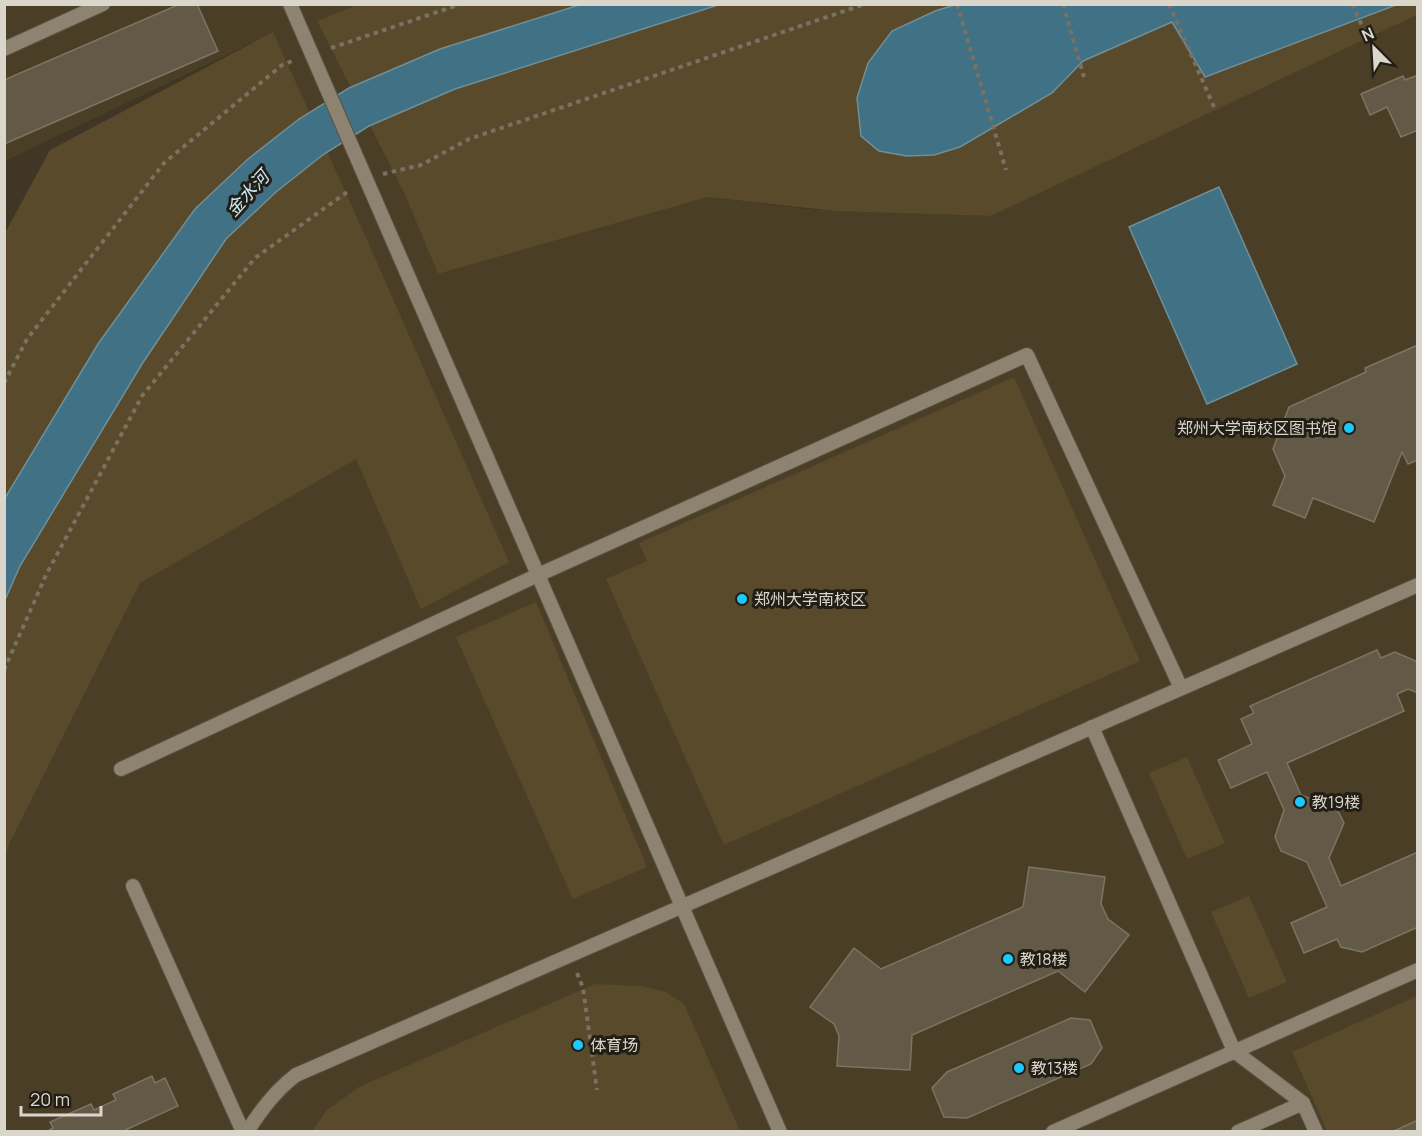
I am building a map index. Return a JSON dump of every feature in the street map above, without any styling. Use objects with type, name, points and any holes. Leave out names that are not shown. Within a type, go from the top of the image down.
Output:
[{"type":"lane","points":[[4,49],[103,4]]},
{"type":"lane","points":[[291,4],[780,1131]]},
{"type":"lane","points":[[121,769],[538,575],[1027,355],[1181,688]]},
{"type":"lane","points":[[133,886],[245,1131],[287,1082],[296,1075],[1418,585]]},
{"type":"lane","points":[[1092,727],[1234,1051],[1304,1103],[1316,1131]]},
{"type":"lane","points":[[1053,1131],[1418,970]]},
{"type":"lane","points":[[1238,1131],[1304,1103]]},
{"type":"path","points":[[4,382],[27,339],[164,163],[282,65],[461,4]]},
{"type":"path","points":[[4,670],[46,575],[142,396],[255,258],[366,178],[422,165],[469,139],[865,4]]},
{"type":"path","points":[[957,4],[1006,170]]},
{"type":"path","points":[[1063,4],[1084,77]]},
{"type":"path","points":[[1169,4],[1214,107]]},
{"type":"path","points":[[1352,4],[1366,34]]},
{"type":"path","points":[[569,956],[583,988],[597,1090]]},
{"type":"shaded area","points":[[359,4],[1418,5],[1417,15],[991,216],[834,211],[708,197],[438,274],[405,195],[317,21]]},
{"type":"shaded area","name":"郑州大学南校区","points":[[5,5],[359,5],[317,21],[405,195],[438,274],[708,197],[816,210],[991,216],[1417,15],[1417,1131],[5,1131],[5,737],[273,33],[5,161]]},
{"type":"shaded area","points":[[273,32],[509,562],[421,609],[356,459],[140,583],[5,856],[5,233],[50,150]]},
{"type":"shaded area","points":[[1014,377],[1140,661],[724,845],[606,579],[647,561],[639,543]]},
{"type":"shaded area","points":[[536,602],[647,867],[573,899],[456,637]]},
{"type":"shaded area","points":[[1187,757],[1225,843],[1187,859],[1149,773]]},
{"type":"shaded area","points":[[1249,896],[1287,982],[1249,998],[1211,912]]},
{"type":"shaded area","name":"体育场","points":[[595,984],[641,986],[666,992],[684,1004],[740,1131],[312,1131],[327,1110],[359,1087]]},
{"type":"shaded area","points":[[1417,996],[1417,1120],[1394,1131],[1327,1131],[1292,1052]]},
{"type":"water","points":[[958,4],[1396,5],[1205,77],[1172,22],[1083,61],[1052,93],[960,147],[934,155],[907,156],[879,151],[861,136],[857,98],[868,63],[892,31],[935,11]]},
{"type":"water","name":"金水河","points":[[579,5],[718,5],[455,89],[369,126],[324,154],[276,192],[226,239],[142,364],[20,566],[5,600],[5,498],[98,344],[195,209],[248,159],[299,119],[349,88],[440,49]]},
{"type":"water","points":[[1219,187],[1297,364],[1207,404],[1129,227]]},
{"type":"building","points":[[180,4],[197,4],[218,51],[4,144],[4,80]]},
{"type":"building","points":[[1418,75],[1418,130],[1401,137],[1387,107],[1370,115],[1361,94],[1403,76],[1405,80]]},
{"type":"building","name":"郑州大学南校区图书馆","points":[[1418,345],[1418,460],[1408,464],[1402,452],[1374,522],[1313,498],[1305,518],[1273,505],[1285,476],[1273,449],[1289,407],[1366,372],[1365,368]]},
{"type":"building","name":"教19楼","points":[[1377,650],[1381,658],[1395,652],[1418,662],[1418,693],[1408,689],[1397,694],[1404,711],[1287,763],[1301,795],[1337,809],[1344,823],[1329,858],[1341,886],[1418,852],[1418,927],[1362,952],[1341,947],[1337,939],[1304,953],[1291,923],[1327,907],[1307,862],[1281,851],[1275,837],[1284,810],[1267,772],[1231,788],[1218,760],[1252,744],[1241,719],[1254,713],[1250,706]]},
{"type":"building","name":"教18楼","points":[[1029,867],[1105,877],[1101,904],[1108,919],[1129,935],[1085,992],[1058,971],[912,1035],[910,1070],[837,1066],[839,1036],[834,1024],[810,1007],[854,948],[881,969],[1023,907]]},
{"type":"building","name":"教13楼","points":[[1071,1018],[1090,1020],[1102,1048],[1091,1064],[967,1118],[944,1117],[932,1088],[947,1072]]},
{"type":"building","points":[[152,1076],[155,1083],[165,1078],[178,1106],[121,1132],[46,1132],[53,1128],[50,1122],[91,1104],[94,1110],[116,1100],[113,1094]]},
{"type":"building","points":[[1418,1120],[1418,1132],[1394,1132],[1394,1131]]},
{"type":"place","name":"郑州大学南校区图书馆","points":[[1349,428]]},
{"type":"place","name":"郑州大学南校区","points":[[742,599]]},
{"type":"place","name":"教19楼","points":[[1300,802]]},
{"type":"place","name":"教18楼","points":[[1008,959]]},
{"type":"place","name":"体育场","points":[[578,1045]]},
{"type":"place","name":"教13楼","points":[[1019,1068]]}]
